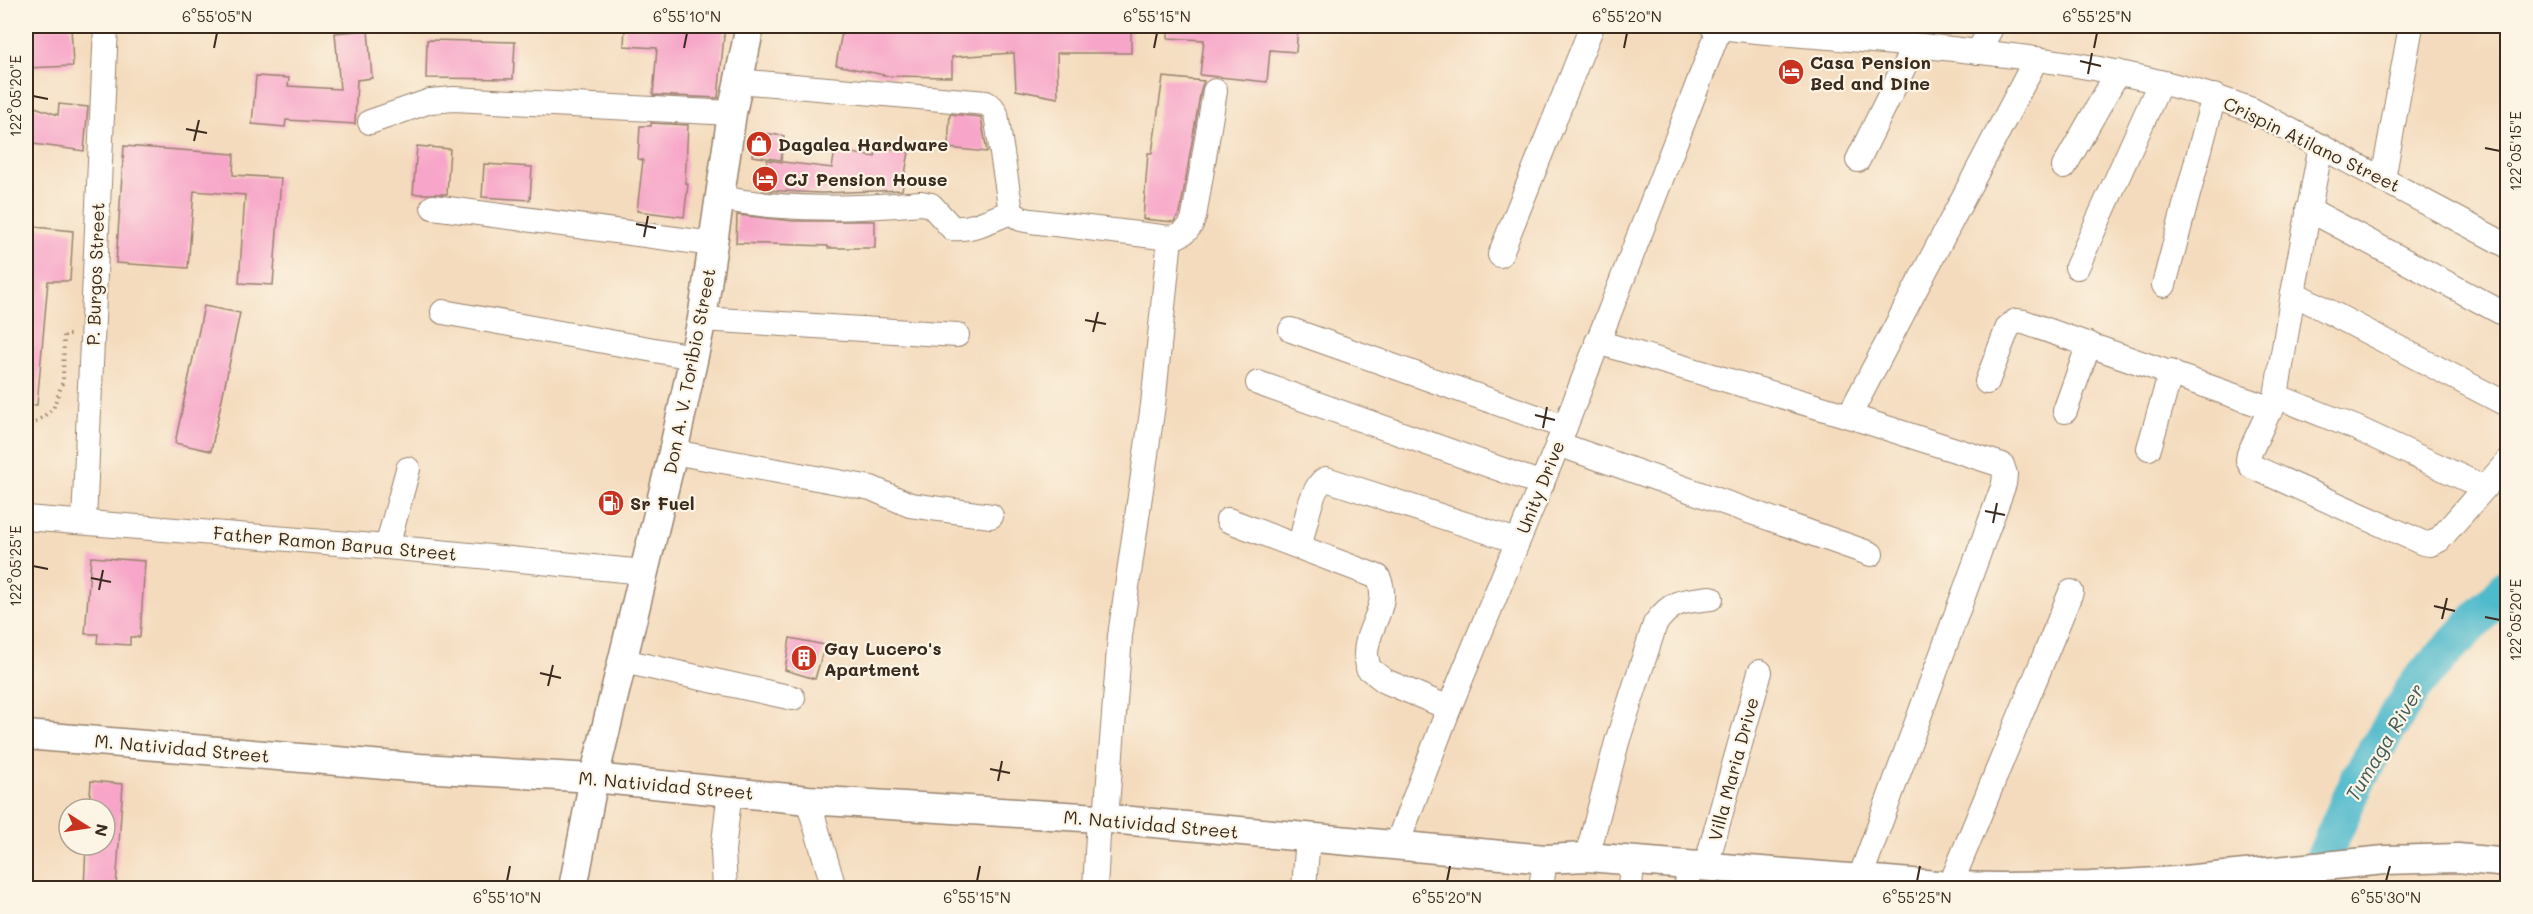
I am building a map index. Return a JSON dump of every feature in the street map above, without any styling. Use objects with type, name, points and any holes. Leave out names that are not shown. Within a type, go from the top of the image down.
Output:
[{"type":"street","name":"P. Burgos Street","points":[[84,522],[106,26]]},
{"type":"street","name":"Don A. V. Toribio Street","points":[[573,888],[594,778],[673,452],[702,319],[732,113],[750,26]]},
{"type":"street","points":[[1500,255],[1592,26]]},
{"type":"street","name":"Crispin Atilano Street","points":[[1716,26],[2036,58],[2118,72],[2214,96],[2252,110],[2508,246]]},
{"type":"street","name":"Unity Drive","points":[[1396,844],[1598,342],[1716,26]]},
{"type":"street","points":[[1978,52],[1992,26]]},
{"type":"street","points":[[2383,179],[2410,26]]},
{"type":"street","points":[[1858,160],[1914,46]]},
{"type":"street","points":[[1849,416],[2036,58]]},
{"type":"street","points":[[2064,167],[2118,72]]},
{"type":"street","points":[[738,81],[986,103],[996,114],[1011,212],[1021,219],[1031,221],[1170,237],[1181,236],[1191,227],[1215,91]]},
{"type":"street","points":[[2077,267],[2160,83]]},
{"type":"street","points":[[2164,285],[2214,96]]},
{"type":"street","points":[[370,122],[430,102],[454,99],[732,113]]},
{"type":"street","points":[[2321,146],[2292,293],[2274,402],[2249,454],[2248,460],[2251,466],[2422,543],[2430,544],[2439,540],[2508,461]]},
{"type":"street","points":[[720,198],[765,205],[831,208],[921,203],[931,205],[952,228],[960,229],[971,228],[1011,212]]},
{"type":"street","points":[[433,207],[713,244]]},
{"type":"street","points":[[2308,209],[2508,316]]},
{"type":"street","points":[[1095,888],[1120,636],[1153,405],[1170,237]]},
{"type":"street","points":[[2292,293],[2508,405]]},
{"type":"street","points":[[443,312],[693,357]]},
{"type":"street","points":[[702,319],[957,335]]},
{"type":"street","points":[[1987,382],[2008,327],[2016,321],[2171,372],[2356,428],[2484,487]]},
{"type":"street","points":[[1291,330],[1871,554]]},
{"type":"street","points":[[1598,342],[1849,416],[2001,465],[2005,474],[1860,878]]},
{"type":"street","points":[[2065,411],[2089,344]]},
{"type":"street","points":[[2149,448],[2171,372]]},
{"type":"street","points":[[1258,383],[1542,484]]},
{"type":"street","points":[[673,452],[871,488],[910,505],[991,516]]},
{"type":"street","points":[[387,547],[408,469]]},
{"type":"street","points":[[1300,546],[1314,493],[1320,481],[1326,479],[1517,541]]},
{"type":"street","name":"Father Ramon Barua Street","points":[[26,518],[387,547],[644,572]]},
{"type":"street","points":[[1228,520],[1378,577],[1383,594],[1369,638],[1366,654],[1368,668],[1385,681],[1449,708]]},
{"type":"street","points":[[1950,886],[2071,592]]},
{"type":"street","points":[[1587,857],[1617,742],[1654,624],[1666,608],[1679,603],[1711,598]]},
{"type":"street","points":[[623,661],[793,698]]},
{"type":"street","name":"Villa Maria Drive","points":[[1694,873],[1760,672]]},
{"type":"street","name":"M. Natividad Street","points":[[26,735],[420,768],[594,778],[730,790],[808,800],[1102,819],[1545,859],[1587,857],[1631,875],[1694,873],[1776,880],[1860,878],[1950,886],[2090,886],[2385,860],[2458,858],[2508,863]]},
{"type":"street","points":[[725,888],[723,851],[730,790]]},
{"type":"street","points":[[808,800],[834,888]]},
{"type":"street","points":[[1304,888],[1308,837]]},
{"type":"street","points":[[1541,888],[1545,859]]},
{"type":"path","points":[[26,430],[53,409],[63,381],[64,335],[75,335]]},
{"type":"building","points":[[26,26],[71,26],[73,66],[26,68]]},
{"type":"building","points":[[625,26],[725,26],[718,98],[653,95],[657,48],[624,46]]},
{"type":"building","points":[[843,26],[880,26],[879,30],[981,32],[981,26],[1131,26],[1131,53],[1057,53],[1058,98],[1016,90],[1014,53],[952,57],[952,77],[889,76],[836,65]]},
{"type":"building","points":[[1168,26],[1298,26],[1296,52],[1270,50],[1267,82],[1200,75],[1204,40],[1168,38]]},
{"type":"building","points":[[368,30],[372,78],[357,80],[355,124],[286,120],[285,127],[252,124],[256,76],[289,78],[288,86],[340,89],[335,33]]},
{"type":"building","points":[[427,40],[515,42],[513,79],[426,78]]},
{"type":"building","points":[[1163,77],[1204,81],[1180,213],[1174,222],[1143,219],[1148,153],[1152,153]]},
{"type":"building","points":[[26,104],[58,115],[59,104],[88,107],[84,151],[26,143]]},
{"type":"building","points":[[950,114],[981,117],[987,152],[948,148]]},
{"type":"building","points":[[651,123],[688,125],[685,183],[688,184],[684,217],[637,211],[643,160],[638,159],[640,126],[651,126]]},
{"type":"building","points":[[755,132],[784,136],[781,160],[752,156]]},
{"type":"building","points":[[124,146],[234,154],[233,175],[281,178],[273,285],[239,283],[245,195],[194,191],[188,268],[116,263]]},
{"type":"building","points":[[417,146],[450,149],[447,194],[413,194]]},
{"type":"building","points":[[877,146],[909,152],[902,190],[821,193],[763,190],[767,160],[832,168],[835,150],[875,157]]},
{"type":"building","points":[[484,164],[532,167],[530,200],[482,197]]},
{"type":"building","points":[[737,215],[794,221],[875,221],[875,248],[736,243]]},
{"type":"building","points":[[26,226],[73,231],[70,281],[48,281],[37,405],[26,405]]},
{"type":"building","points":[[204,306],[240,313],[211,451],[175,443]]},
{"type":"building","points":[[91,557],[145,561],[140,637],[130,637],[130,645],[97,643],[98,634],[85,634]]},
{"type":"building","name":"Gay Lucero's Apartment","points":[[790,638],[825,645],[815,679],[785,670]]},
{"type":"building","points":[[91,781],[123,784],[116,888],[84,888],[85,857],[117,857],[117,797],[90,797]]},
{"type":"waterway","name":"Tumaga River","points":[[2310,888],[2359,777],[2416,684],[2508,586]]},
{"type":"place","name":"Casa Pension Bed and Dine","points":[[1791,72]]},
{"type":"place","name":"Dagalea Hardware","points":[[759,144]]},
{"type":"place","name":"CJ Pension House","points":[[765,179]]},
{"type":"place","name":"Sr Fuel","points":[[611,503]]},
{"type":"place","name":"Gay Lucero's Apartment","points":[[804,658]]}]
